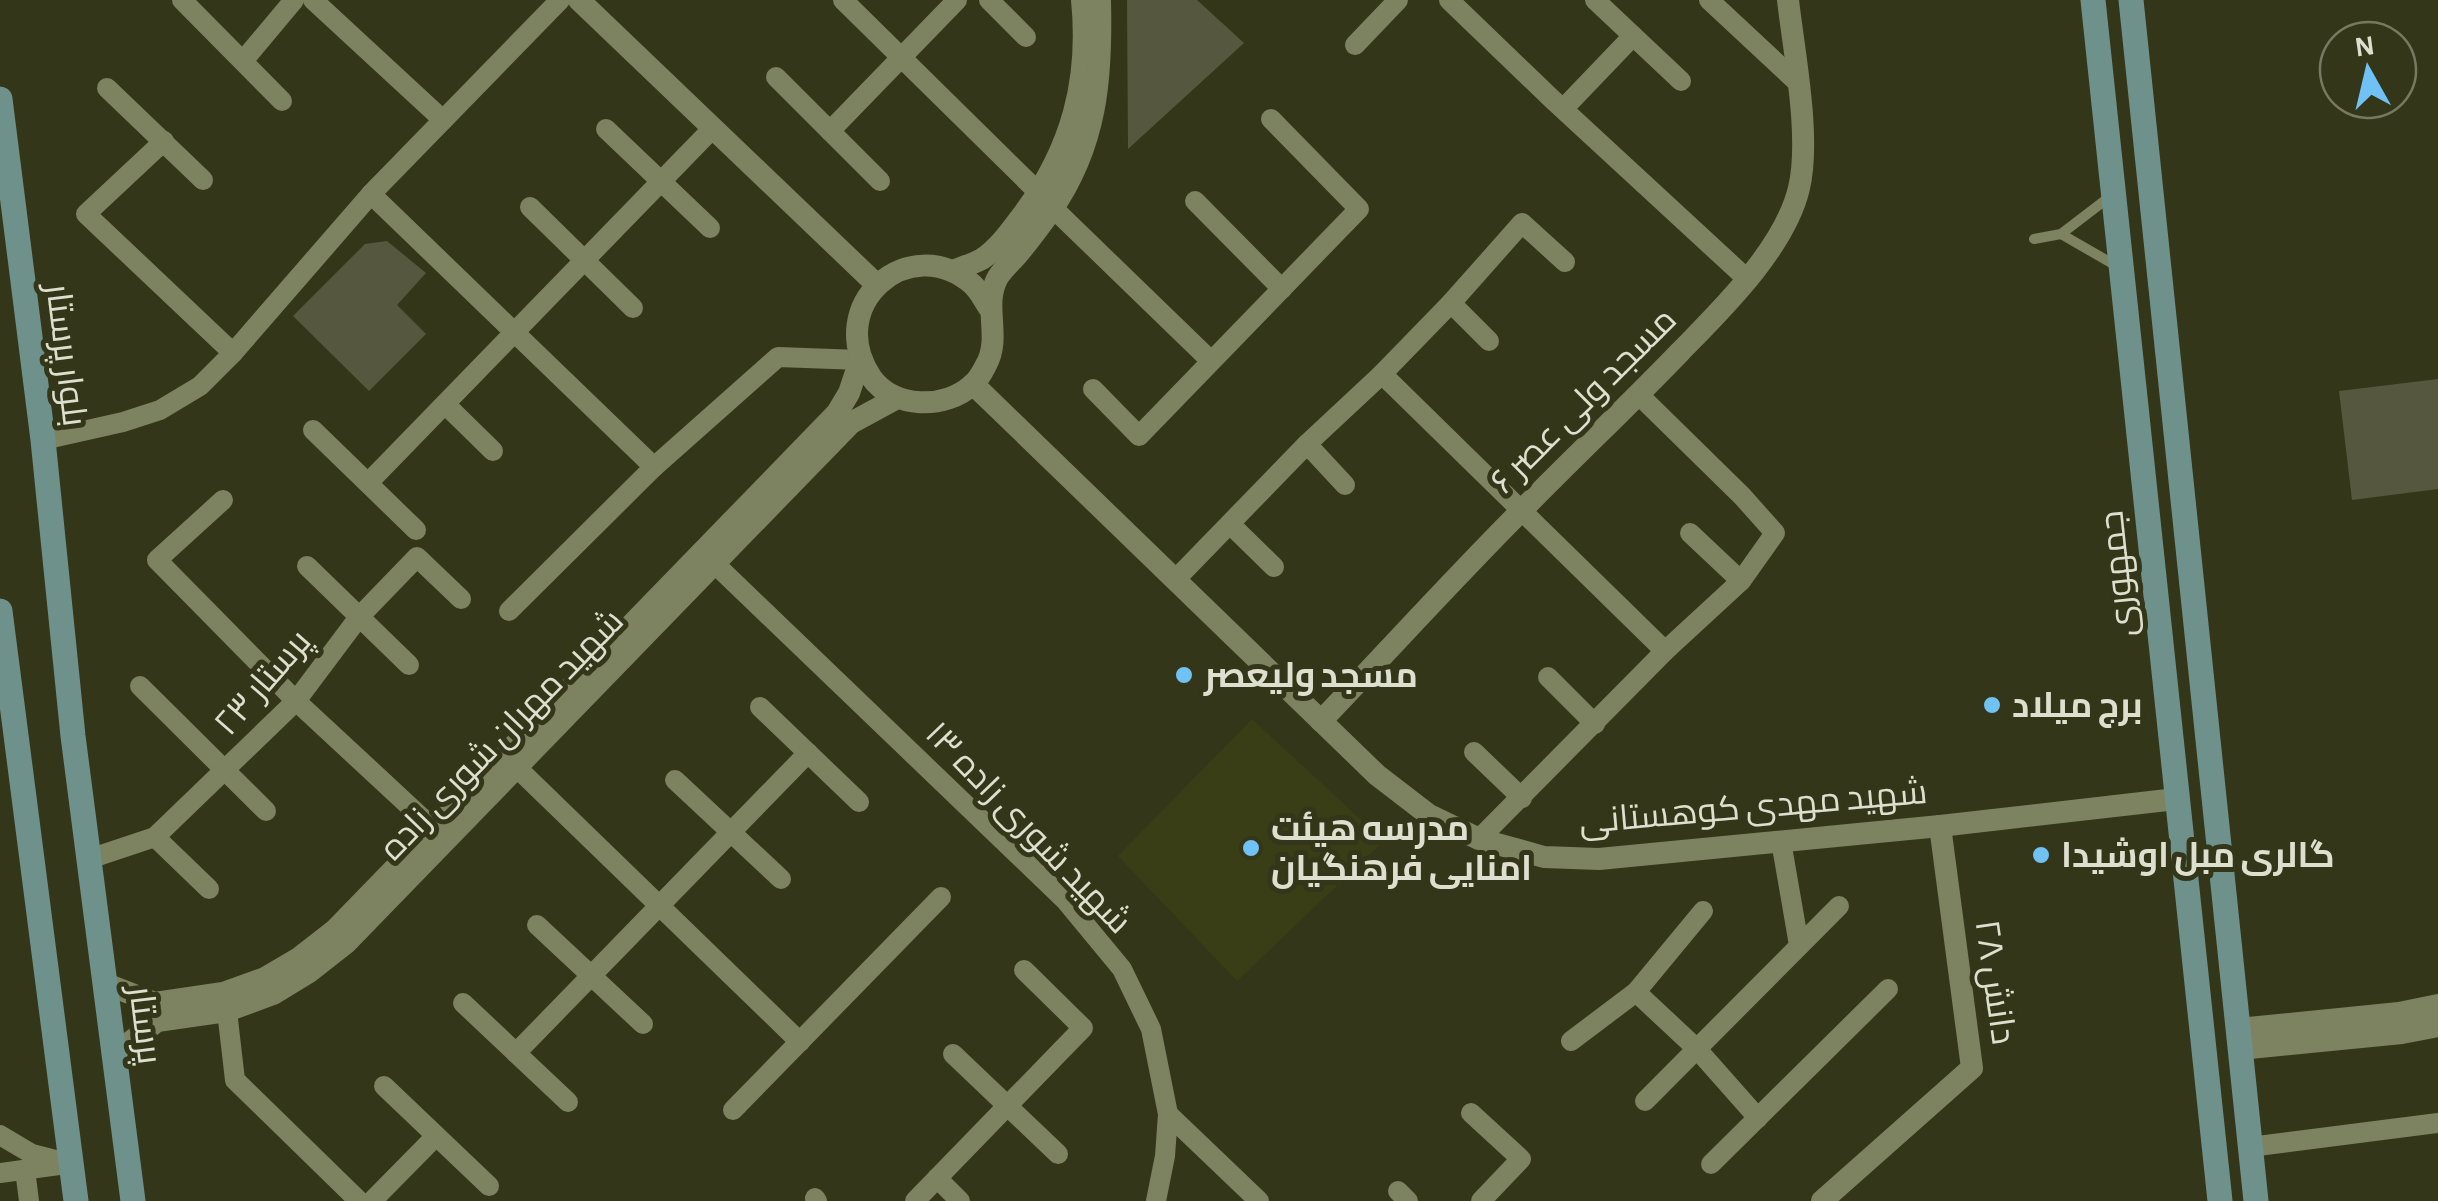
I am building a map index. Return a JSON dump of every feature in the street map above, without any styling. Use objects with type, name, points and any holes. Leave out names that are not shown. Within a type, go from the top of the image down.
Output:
[{"type":"main road","name":"جمهوری","points":[[2093,0],[2219,1200]]},
{"type":"main road","name":"جمهوری","points":[[2131,0],[2256,1201]]},
{"type":"main road","name":"بلوار پرستار","points":[[0,99],[89,858]]},
{"type":"main road","points":[[0,611],[76,1201]]},
{"type":"main road","points":[[2176,799],[2214,795]]},
{"type":"main road","name":"پرستار","points":[[89,858],[133,1201]]},
{"type":"street","points":[[182,0],[282,101]]},
{"type":"street","points":[[243,60],[294,0]]},
{"type":"street","points":[[313,0],[443,120]]},
{"type":"street","points":[[43,440],[160,410],[200,386],[234,354],[372,194],[560,0]]},
{"type":"street","points":[[580,0],[877,284]]},
{"type":"street","points":[[843,0],[1210,361]]},
{"type":"street","points":[[830,131],[957,0]]},
{"type":"street","points":[[989,0],[1026,37]]},
{"type":"street","points":[[953,271],[982,258],[1046,200],[1078,101],[1083,10],[1065,0]]},
{"type":"street","points":[[990,309],[997,278],[1046,200],[1080,159],[1096,106],[1100,0]]},
{"type":"street","points":[[1355,45],[1398,0]]},
{"type":"street","points":[[1449,0],[1747,279]]},
{"type":"street","points":[[1595,0],[1681,81]]},
{"type":"street","points":[[1709,0],[1797,82]]},
{"type":"street","name":"مسجد ولی عصر ۶","points":[[1321,721],[1522,510],[1710,322],[1779,237],[1799,190],[1803,152],[1788,0]]},
{"type":"street","points":[[1564,108],[1633,36]]},
{"type":"street","points":[[776,77],[880,181]]},
{"type":"street","points":[[107,88],[202,180]]},
{"type":"street","points":[[1093,389],[1139,436],[1360,209],[1271,119]]},
{"type":"street","points":[[368,483],[713,128]]},
{"type":"street","points":[[606,129],[710,228]]},
{"type":"street","points":[[164,141],[86,214],[234,354]]},
{"type":"street","points":[[372,194],[654,467]]},
{"type":"street","points":[[1195,200],[1282,289]]},
{"type":"street","points":[[530,208],[633,308]]},
{"type":"street","points":[[1175,580],[1307,444],[1382,374],[1522,222],[1565,262]]},
{"type":"street","points":[[926,265],[953,271],[975,286],[990,309],[995,335],[989,362],[973,384],[950,398],[924,403],[898,398],[875,382],[860,360],[856,333],[862,307],[877,284],[900,270],[926,265]]},
{"type":"street","points":[[1450,303],[1490,341]]},
{"type":"street","points":[[509,612],[654,467],[778,358],[860,360]]},
{"type":"street","name":"شهید مهران شوری زاده","points":[[115,1054],[157,1021],[228,1010],[273,994],[346,943],[511,762],[708,558],[837,413],[850,393],[860,360]]},
{"type":"street","points":[[1382,374],[1665,651]]},
{"type":"street","name":"شهید مهدی کوهستانی","points":[[973,384],[1377,774],[1429,815],[1479,839],[1544,856],[1598,859],[2176,799]]},
{"type":"street","points":[[1479,839],[1665,651],[1741,581],[1775,533],[1639,395]]},
{"type":"street","name":"شهید مهران شوری زاده","points":[[708,558],[852,424],[898,398]]},
{"type":"street","points":[[445,404],[493,451]]},
{"type":"street","points":[[313,430],[416,530]]},
{"type":"street","points":[[1307,444],[1345,485]]},
{"type":"street","points":[[223,500],[157,560],[296,701],[434,828]]},
{"type":"street","points":[[1230,524],[1274,567]]},
{"type":"street","points":[[1690,534],[1741,581]]},
{"type":"street","name":"پرستار ۲۳","points":[[89,858],[156,837],[296,701],[359,617],[417,557],[461,599]]},
{"type":"street","name":"شهید شوری زاده ۱۳","points":[[708,558],[1065,900],[1122,969],[1151,1029],[1168,1114],[1156,1201]]},
{"type":"street","points":[[306,566],[408,665]]},
{"type":"street","points":[[1548,677],[1595,724]]},
{"type":"street","points":[[140,686],[266,811]]},
{"type":"street","points":[[760,707],[859,802]]},
{"type":"street","points":[[1474,752],[1522,798]]},
{"type":"street","points":[[516,1053],[808,753]]},
{"type":"street","points":[[511,762],[800,1042]]},
{"type":"street","name":"شهید مهران شوری زاده","points":[[106,984],[155,1003],[223,994],[266,978],[300,958],[334,930],[434,828],[511,762]]},
{"type":"street","points":[[676,780],[781,879]]},
{"type":"street","name":"دانش ۲۸","points":[[1822,1201],[1972,1068],[1940,826]]},
{"type":"street","points":[[156,837],[209,890]]},
{"type":"street","points":[[1781,842],[1799,945]]},
{"type":"street","points":[[734,1110],[941,897]]},
{"type":"street","points":[[1646,1100],[1839,906]]},
{"type":"street","points":[[1571,1042],[1636,992],[1704,912]]},
{"type":"street","points":[[537,925],[643,1024]]},
{"type":"street","points":[[915,1201],[1083,1028],[1024,970]]},
{"type":"street","points":[[1711,1164],[1888,989]]},
{"type":"street","points":[[1636,992],[1697,1049],[1758,1118]]},
{"type":"street","points":[[463,1003],[568,1102]]},
{"type":"street","points":[[2239,1039],[2438,1004]]},
{"type":"street","points":[[228,1010],[235,1080],[359,1201]]},
{"type":"street","points":[[2239,1039],[2402,1033],[2438,1026]]},
{"type":"street","points":[[953,1054],[1058,1154]]},
{"type":"street","points":[[384,1086],[489,1186]]},
{"type":"street","points":[[1471,1112],[1521,1160],[1481,1201]]},
{"type":"street","points":[[1168,1114],[1259,1201]]},
{"type":"street","points":[[2250,1147],[2438,1123]]},
{"type":"street","points":[[0,1136],[32,1154],[71,1164]]},
{"type":"street","points":[[372,1201],[436,1136]]},
{"type":"street","points":[[0,1173],[71,1164]]},
{"type":"street","points":[[25,1170],[29,1201]]},
{"type":"street","points":[[937,1178],[960,1201]]},
{"type":"lane","points":[[2034,239],[2061,234],[2113,194]]},
{"type":"lane","points":[[2061,234],[2121,268]]},
{"type":"shaded area","points":[[1127,0],[1197,0],[1244,43],[1128,149]]},
{"type":"shaded area","points":[[387,241],[426,273],[397,305],[426,334],[369,391],[293,316],[365,244]]},
{"type":"shaded area","points":[[2438,379],[2438,489],[2352,500],[2339,391]]},
{"type":"shaded area","name":"مدرسه هیئت امنایی فرهنگیان","points":[[1252,719],[1384,841],[1237,981],[1118,856]]},
{"type":"place","name":"مسجد ولیعصر","points":[[1184,675]]},
{"type":"place","name":"برج میلاد","points":[[1992,705]]},
{"type":"place","name":"مدرسه هیئت امنایی فرهنگیان","points":[[1251,848]]},
{"type":"place","name":"گالری مبل اوشیدا","points":[[2041,855]]}]
